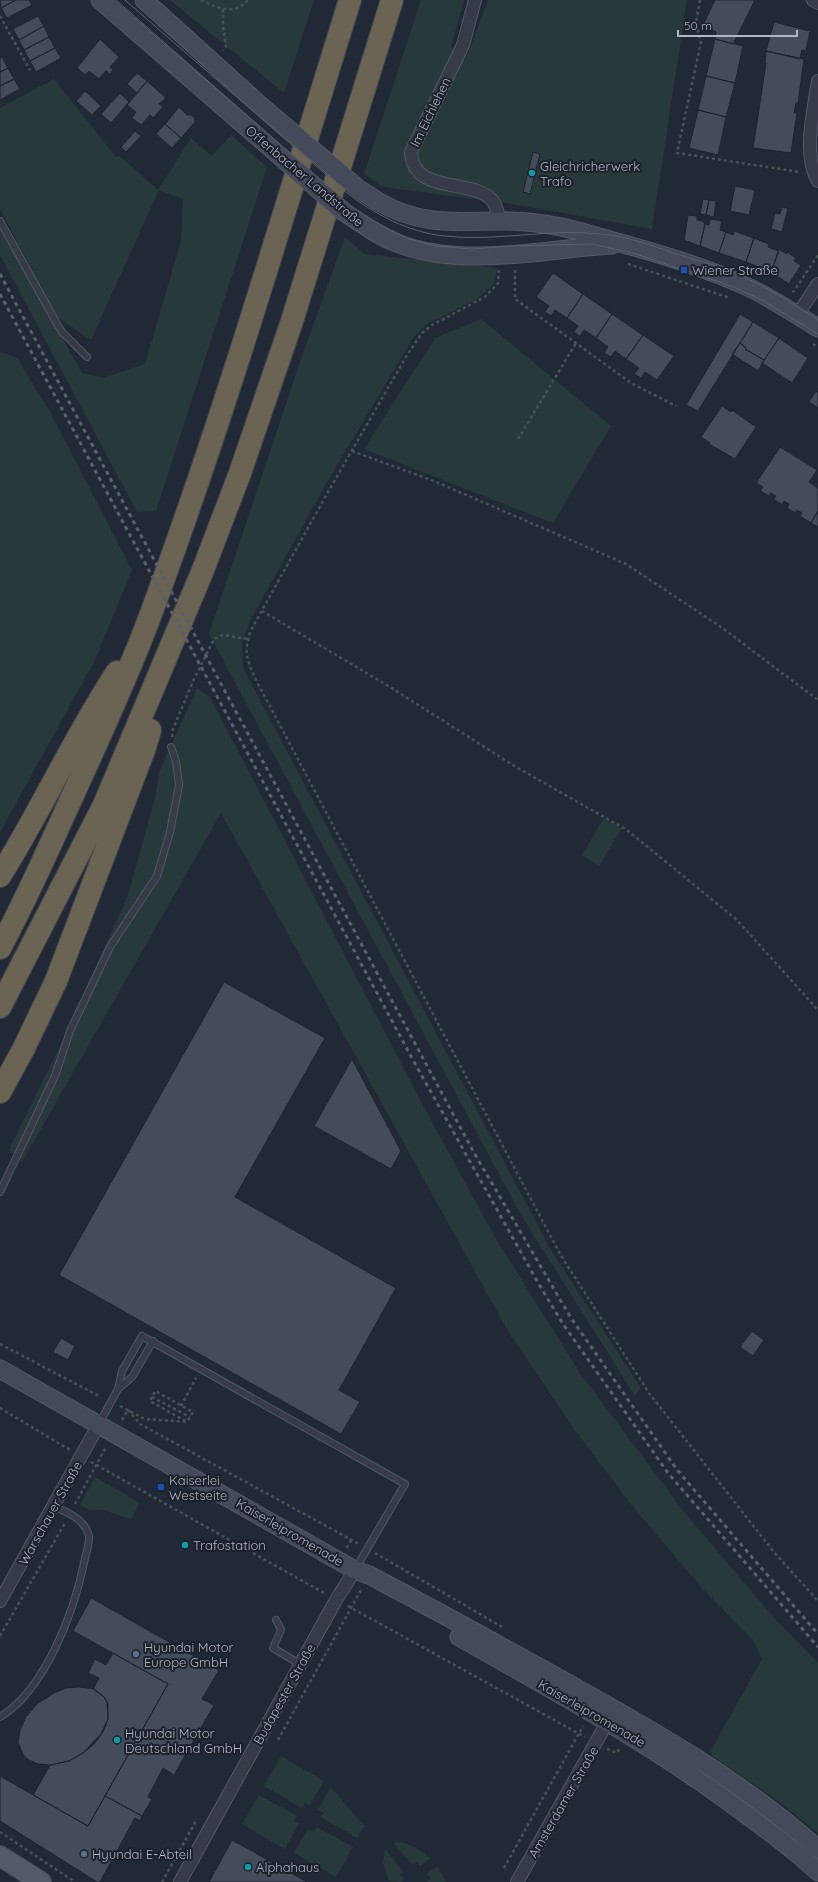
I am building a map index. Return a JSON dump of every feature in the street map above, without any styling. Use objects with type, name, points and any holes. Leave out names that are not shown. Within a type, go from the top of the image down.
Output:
[{"type":"highway","points":[[0,948],[21,910],[120,691],[145,631],[224,404],[350,0]]},
{"type":"highway","points":[[0,1006],[104,805],[204,570],[243,465],[292,321],[392,0]]},
{"type":"highway","points":[[0,876],[54,784],[99,699],[145,631]]},
{"type":"highway","points":[[0,1092],[56,981],[144,750],[173,644]]},
{"type":"main road","name":"Offenbacher Landstraße","points":[[100,0],[344,212],[371,230],[392,241],[421,251],[451,256],[512,255],[623,244]]},
{"type":"main road","name":"Offenbacher Landstraße","points":[[144,0],[213,60],[260,105],[359,189],[402,214],[442,222],[542,224],[591,233],[749,287],[798,314],[816,322]]},
{"type":"main road","name":"Kaiserleipromenade","points":[[0,1369],[611,1715],[716,1771],[774,1813],[818,1849]]},
{"type":"main road","name":"Kaiserleipromenade","points":[[364,1575],[382,1593],[590,1712],[611,1715],[804,1858],[818,1872]]},
{"type":"main road","points":[[0,1856],[41,1882]]},
{"type":"street","name":"Im Eichlehen","points":[[475,0],[463,45],[411,152],[411,160],[421,173],[435,182],[475,190],[486,195],[495,206],[498,222]]},
{"type":"street","points":[[813,0],[818,3]]},
{"type":"street","points":[[816,177],[811,159],[812,128],[818,81]]},
{"type":"street","points":[[798,314],[818,284]]},
{"type":"street","name":"Warschauer Straße","points":[[0,1601],[99,1424]]},
{"type":"street","name":"Budapester Straße","points":[[180,1882],[336,1600],[364,1575]]},
{"type":"street","name":"Amsterdamer Straße","points":[[516,1882],[611,1715]]},
{"type":"lane","points":[[0,221],[62,332],[87,357]]},
{"type":"lane","points":[[0,1192],[55,1076],[70,1031],[110,947],[157,876],[170,832],[179,785],[176,761],[171,747]]},
{"type":"lane","points":[[99,1424],[118,1389],[122,1371],[142,1336],[405,1484],[364,1575]]},
{"type":"lane","points":[[118,1389],[132,1377],[152,1341]]},
{"type":"lane","points":[[0,1717],[12,1710],[32,1688],[46,1665],[65,1624],[79,1586],[89,1536],[82,1523],[70,1513],[53,1506]]},
{"type":"lane","points":[[276,1620],[281,1630],[273,1648],[300,1664]]},
{"type":"path","points":[[201,0],[227,10],[242,7],[248,0]]},
{"type":"path","points":[[700,0],[696,23],[702,42],[677,153],[816,177]]},
{"type":"path","points":[[213,60],[226,47],[223,25],[223,9]]},
{"type":"path","points":[[0,16],[30,70]]},
{"type":"path","points":[[794,291],[818,255]]},
{"type":"path","points":[[499,263],[498,283],[485,297],[432,325],[422,333],[407,355],[262,611],[248,639],[246,658],[256,680],[560,1254],[649,1393],[774,1551],[818,1601]]},
{"type":"path","points":[[626,263],[733,300]]},
{"type":"path","points":[[514,268],[516,274],[515,299],[631,383],[676,406]]},
{"type":"path","points":[[518,438],[576,343]]},
{"type":"path","points":[[812,344],[818,348]]},
{"type":"path","points":[[352,451],[434,481],[626,564],[721,627],[818,700]]},
{"type":"path","points":[[262,611],[390,687],[516,767],[627,830],[737,920],[818,1010]]},
{"type":"path","points":[[171,747],[173,730],[194,679],[214,639],[223,635],[248,639]]},
{"type":"path","points":[[0,1344],[93,1394]]},
{"type":"path","points":[[181,1406],[201,1370]]},
{"type":"path","points":[[155,1391],[193,1412],[187,1422],[150,1401],[155,1391]]},
{"type":"path","points":[[152,1396],[190,1417]]},
{"type":"path","points":[[0,1408],[70,1450]]},
{"type":"path","points":[[121,1422],[128,1410],[145,1419],[187,1422]]},
{"type":"path","points":[[0,1636],[104,1452]]},
{"type":"path","points":[[97,1465],[350,1608],[578,1734],[617,1753]]},
{"type":"path","points":[[278,1740],[350,1608],[364,1575],[381,1556]]},
{"type":"path","points":[[504,1868],[590,1712]]},
{"type":"path","points":[[0,1832],[75,1882]]},
{"type":"shaded area","points":[[170,0],[314,0],[284,93]]},
{"type":"shaded area","points":[[421,0],[464,0],[451,47],[468,54],[488,0],[687,0],[652,229],[512,204],[383,187],[364,174]]},
{"type":"shaded area","points":[[54,79],[116,157],[120,156],[158,190],[191,138],[212,156],[231,135],[267,167],[156,511],[137,512],[0,255],[0,228],[82,373],[103,378],[145,364],[181,241],[183,199],[159,190],[91,340],[57,317],[0,209],[0,108]]},
{"type":"shaded area","points":[[345,237],[365,254],[497,268],[494,284],[477,299],[427,324],[413,338],[329,479],[250,621],[242,642],[243,668],[552,1252],[641,1388],[635,1396],[521,1215],[209,634],[301,359]]},
{"type":"shaded area","points":[[481,319],[611,426],[553,523],[364,449],[435,338]]},
{"type":"shaded area","points":[[0,352],[17,358],[50,412],[132,570],[95,660],[0,832]]},
{"type":"shaded area","points":[[197,688],[210,697],[426,1111],[495,1237],[582,1376],[684,1512],[775,1619],[818,1663],[818,1833],[773,1797],[712,1756],[711,1750],[762,1659],[753,1640],[702,1588],[633,1507],[572,1426],[509,1333],[221,813],[22,1162],[9,1150],[66,1034],[128,895],[155,798],[160,770]]},
{"type":"shaded area","points":[[604,818],[622,828],[599,866],[582,855]]},
{"type":"shaded area","points":[[95,1477],[140,1503],[131,1519],[104,1510],[89,1510],[80,1505]]},
{"type":"shaded area","points":[[281,1756],[324,1781],[310,1805],[305,1803],[302,1808],[264,1786]]},
{"type":"shaded area","points":[[331,1787],[364,1826],[357,1838],[321,1817],[324,1813],[318,1810]]},
{"type":"shaded area","points":[[259,1795],[297,1816],[294,1821],[299,1824],[285,1849],[242,1824]]},
{"type":"shaded area","points":[[317,1827],[353,1847],[336,1877],[294,1853],[308,1829],[314,1832]]},
{"type":"shaded area","points":[[401,1842],[417,1848],[430,1858],[420,1866],[417,1862],[413,1865],[393,1843]]},
{"type":"shaded area","points":[[385,1849],[404,1872],[400,1875],[404,1880],[401,1882],[389,1881],[383,1863]]},
{"type":"shaded area","points":[[437,1866],[446,1882],[426,1882],[431,1878],[427,1874]]},
{"type":"building","points":[[0,0],[16,0],[1,8]]},
{"type":"building","points":[[16,0],[29,0],[32,5],[7,18],[1,8]]},
{"type":"building","points":[[715,0],[755,0],[733,44],[715,39],[716,32],[703,25]]},
{"type":"building","points":[[38,16],[44,26],[19,40],[13,29]]},
{"type":"building","points":[[774,22],[810,31],[806,51],[802,50],[800,59],[766,51]]},
{"type":"building","points":[[44,26],[49,37],[24,50],[19,40]]},
{"type":"building","points":[[49,37],[55,48],[30,61],[24,50]]},
{"type":"building","points":[[100,39],[119,57],[110,67],[113,70],[110,74],[106,71],[99,79],[89,71],[85,75],[77,68]]},
{"type":"building","points":[[715,39],[743,46],[735,83],[706,76]]},
{"type":"building","points":[[55,48],[61,58],[36,72],[30,61]]},
{"type":"building","points":[[766,51],[804,59],[798,103],[796,103],[794,113],[797,113],[791,153],[753,148],[766,63]]},
{"type":"building","points":[[2,57],[8,68],[0,72],[0,58]]},
{"type":"building","points":[[8,68],[14,79],[0,86],[0,72]]},
{"type":"building","points":[[137,73],[147,81],[137,93],[127,84]]},
{"type":"building","points":[[706,76],[735,83],[726,117],[698,110]]},
{"type":"building","points":[[14,79],[20,89],[0,100],[0,86]]},
{"type":"building","points":[[147,81],[165,97],[165,99],[159,104],[163,107],[153,118],[150,115],[141,125],[132,118],[136,112],[127,105]]},
{"type":"building","points":[[85,91],[101,106],[92,115],[76,101]]},
{"type":"building","points":[[120,93],[129,102],[111,123],[101,114]]},
{"type":"building","points":[[179,107],[187,115],[194,117],[195,122],[181,138],[165,124]]},
{"type":"building","points":[[698,110],[726,117],[718,155],[689,148]]},
{"type":"building","points":[[165,124],[181,138],[172,148],[156,134]]},
{"type":"building","points":[[135,131],[141,136],[126,152],[121,147]]},
{"type":"building","name":"Gleichricherwerk Trafo","points":[[533,152],[540,154],[530,194],[523,192]]},
{"type":"building","points":[[735,186],[755,190],[749,215],[730,211]]},
{"type":"building","points":[[703,199],[709,200],[706,215],[700,214]]},
{"type":"building","points":[[709,200],[716,201],[714,217],[706,215]]},
{"type":"building","points":[[782,207],[788,208],[782,232],[771,229],[775,213],[780,214]]},
{"type":"building","points":[[688,215],[697,216],[697,220],[703,221],[705,224],[700,246],[684,240]]},
{"type":"building","points":[[710,219],[722,221],[720,230],[726,232],[719,253],[700,246],[705,224],[709,225]]},
{"type":"building","points":[[734,231],[754,238],[746,262],[719,253],[726,232],[733,235]]},
{"type":"building","points":[[754,238],[769,244],[768,247],[779,251],[771,272],[746,262]]},
{"type":"building","points":[[779,249],[796,258],[794,261],[801,265],[789,284],[771,272]]},
{"type":"building","points":[[553,273],[583,294],[567,318],[555,310],[551,316],[545,312],[549,306],[536,297]]},
{"type":"building","points":[[583,294],[612,314],[596,338],[584,330],[580,336],[574,332],[578,326],[567,318]]},
{"type":"building","points":[[612,314],[643,335],[626,359],[615,351],[611,357],[604,353],[608,347],[596,338]]},
{"type":"building","points":[[740,314],[753,322],[698,411],[686,405]]},
{"type":"building","points":[[753,322],[779,338],[764,360],[745,349],[746,348],[740,343]]},
{"type":"building","points":[[643,335],[674,356],[657,380],[645,372],[641,378],[634,374],[639,368],[626,359]]},
{"type":"building","points":[[779,338],[808,358],[792,383],[762,363]]},
{"type":"building","points":[[740,343],[746,348],[745,349],[764,360],[758,371],[732,354]]},
{"type":"building","points":[[816,391],[818,392],[818,408],[809,402]]},
{"type":"building","points":[[722,406],[731,412],[732,410],[756,427],[735,459],[709,444],[710,443],[701,437]]},
{"type":"building","points":[[780,447],[817,470],[809,482],[818,488],[818,511],[811,523],[800,516],[802,513],[797,510],[795,513],[787,508],[789,504],[784,501],[782,505],[774,499],[776,496],[771,493],[769,496],[760,491],[763,487],[756,483]]},
{"type":"building","points":[[818,511],[818,527],[811,523]]},
{"type":"building","points":[[224,982],[325,1038],[235,1197],[396,1288],[339,1390],[360,1402],[341,1434],[59,1275]]},
{"type":"building","points":[[352,1059],[401,1151],[391,1169],[314,1126]]},
{"type":"building","points":[[752,1331],[764,1340],[753,1356],[740,1347]]},
{"type":"building","points":[[61,1338],[75,1346],[68,1360],[53,1352]]},
{"type":"building","name":"Trafostation","points":[[184,1540],[189,1543],[186,1549],[180,1546]]},
{"type":"building","points":[[91,1598],[219,1670],[202,1699],[214,1705],[174,1775],[163,1768],[148,1797],[152,1799],[142,1816],[105,1796],[168,1684],[73,1631]]},
{"type":"building","name":"Hyundai Motor Deutschland GmbH","points":[[113,1653],[168,1684],[88,1826],[33,1795],[50,1765],[69,1761],[83,1753],[95,1743],[104,1730],[108,1719],[108,1704],[104,1697],[93,1689],[99,1678],[88,1673],[95,1659],[106,1665]]},
{"type":"building","points":[[79,1687],[95,1689],[107,1702],[108,1719],[101,1734],[83,1753],[69,1761],[50,1765],[38,1764],[29,1760],[23,1755],[18,1742],[20,1730],[26,1717],[37,1704],[54,1693],[66,1688]]},
{"type":"building","name":"Hyundai E-Abteil","points":[[0,1776],[88,1826],[105,1796],[142,1816],[140,1821],[135,1818],[100,1882],[97,1882],[0,1821]]},
{"type":"building","name":"Alphahaus","points":[[232,1840],[252,1851],[307,1882],[209,1882]]},
{"type":"tram line","points":[[116,0],[341,198],[356,210],[409,239],[435,246],[472,249],[511,246],[591,244],[633,253],[731,286],[762,300],[818,334]]},
{"type":"tram line","points":[[125,0],[346,192],[368,208],[392,221],[417,231],[444,236],[483,237],[581,233],[610,235],[629,239],[714,265],[737,274],[768,289],[818,320]]},
{"type":"railway","points":[[0,274],[473,1151],[571,1318],[678,1471],[818,1634]]},
{"type":"railway","points":[[0,294],[413,1060],[537,1281],[563,1324],[668,1473],[818,1647]]},
{"type":"place","name":"Gleichricherwerk Trafo","points":[[532,173]]},
{"type":"place","name":"Wiener Straße","points":[[684,270]]},
{"type":"place","name":"Kaiserlei Westseite","points":[[161,1487]]},
{"type":"place","name":"Trafostation","points":[[185,1545]]},
{"type":"place","name":"Hyundai Motor Europe GmbH","points":[[136,1654]]},
{"type":"place","name":"Hyundai Motor Deutschland GmbH","points":[[117,1740]]},
{"type":"place","name":"Hyundai E-Abteil","points":[[84,1854]]},
{"type":"place","name":"Alphahaus","points":[[248,1867]]}]
